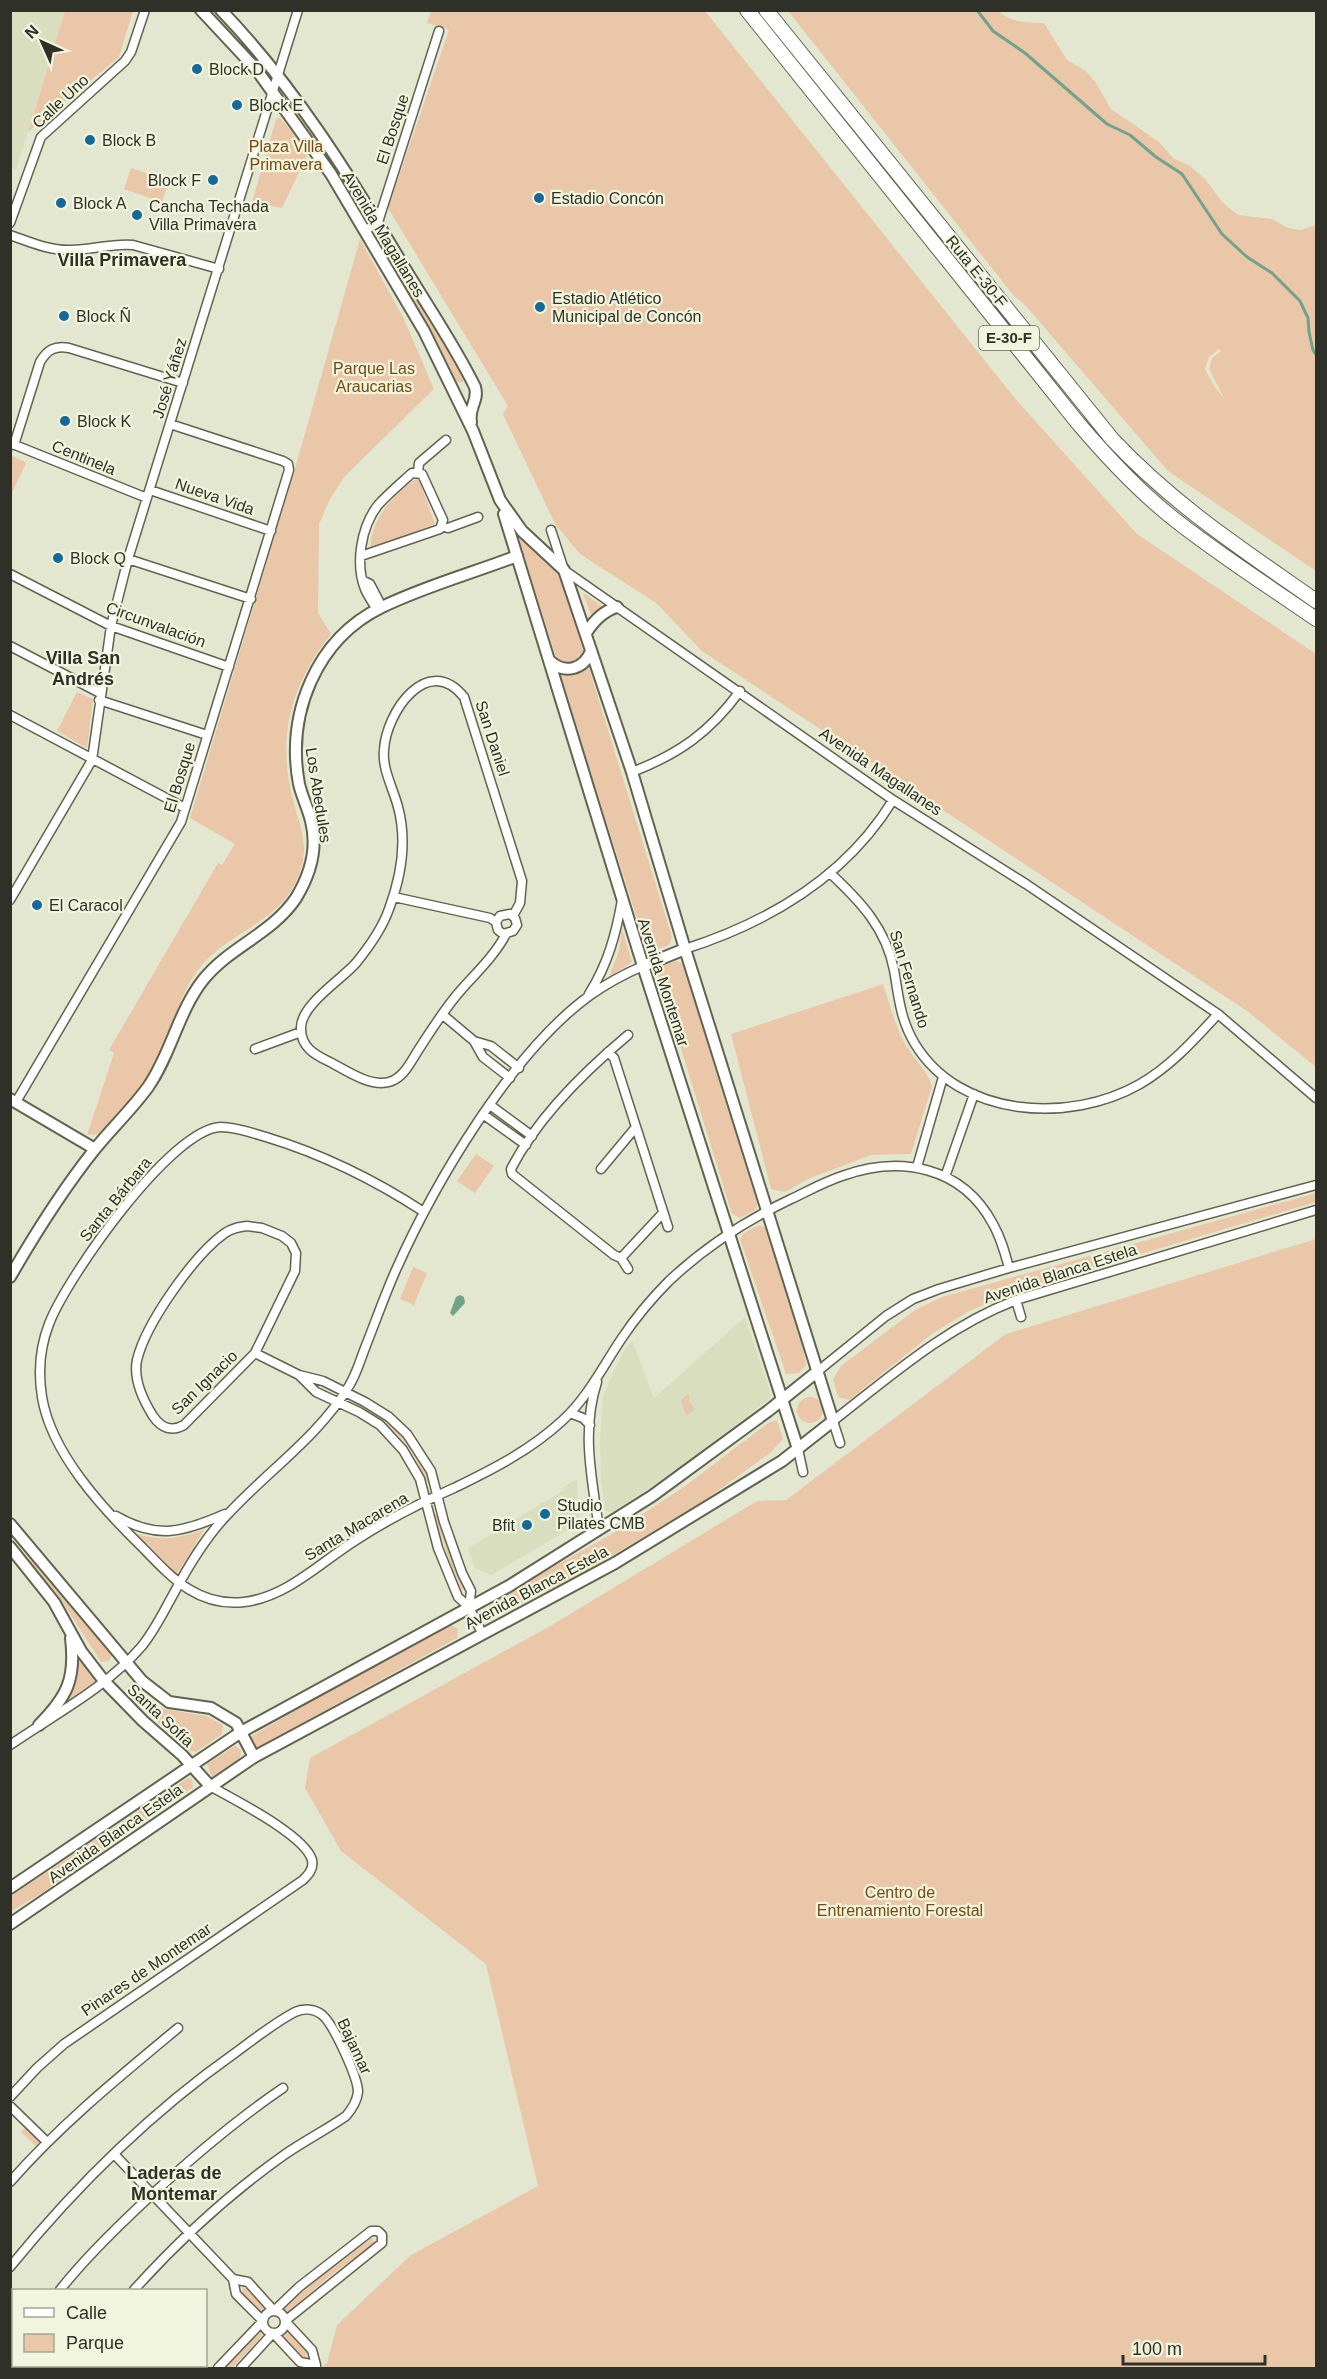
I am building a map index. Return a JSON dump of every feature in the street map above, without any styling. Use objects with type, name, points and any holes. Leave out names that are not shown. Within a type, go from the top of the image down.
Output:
[{"type":"highway","name":"Ruta E-30-F","points":[[747,10],[1078,423],[1112,462],[1150,499],[1188,530],[1317,619]]},
{"type":"highway","name":"Ruta E-30-F","points":[[766,10],[1112,439],[1152,479],[1193,515],[1317,601]]},
{"type":"main road","name":"Avenida Magallanes","points":[[201,10],[256,69],[331,174],[418,321],[473,431],[500,500],[522,531],[564,570]]},
{"type":"main road","name":"Avenida Magallanes","points":[[221,10],[279,76],[342,166],[447,335],[477,395],[470,412],[473,431]]},
{"type":"main road","points":[[449,382],[458,389],[463,389],[472,381]]},
{"type":"main road","name":"Avenida Montemar","points":[[500,500],[643,966],[798,1449]]},
{"type":"main road","name":"Los Abedules","points":[[10,1277],[46,1215],[95,1149],[148,1086],[161,1066],[188,1003],[202,981],[230,952],[272,925],[286,911],[300,891],[309,870],[314,847],[313,829],[299,784],[296,729],[302,701],[313,676],[328,652],[346,632],[379,608],[517,556]]},
{"type":"main road","name":"Avenida Montemar","points":[[564,570],[633,772],[685,949],[833,1421]]},
{"type":"main road","points":[[586,633],[597,619],[611,609],[617,608]]},
{"type":"main road","points":[[550,661],[558,667],[573,669],[585,662],[591,651]]},
{"type":"main road","points":[[643,966],[685,949]]},
{"type":"main road","points":[[13,1101],[95,1149]]},
{"type":"main road","name":"Avenida Blanca Estela","points":[[10,1888],[241,1732],[509,1586],[668,1486],[818,1371]]},
{"type":"main road","name":"Avenida Blanca Estela","points":[[10,1924],[254,1757],[615,1563],[798,1449],[833,1421]]},
{"type":"main road","name":"Santa Sofía","points":[[13,1532],[27,1544],[142,1681],[169,1702],[211,1708],[236,1723],[254,1757]]},
{"type":"main road","name":"Santa Sofía","points":[[12,1552],[54,1602],[81,1651],[104,1681],[143,1721],[182,1755],[210,1786]]},
{"type":"main road","points":[[39,1725],[60,1703],[69,1683],[72,1651],[70,1632]]},
{"type":"street","name":"Calle Uno","points":[[10,223],[41,136],[125,61],[134,47],[145,10]]},
{"type":"street","name":"José Yáñez","points":[[92,760],[111,626],[128,560],[298,10]]},
{"type":"street","name":"El Bosque","points":[[378,222],[439,31]]},
{"type":"street","points":[[366,230],[378,222]]},
{"type":"street","points":[[10,235],[48,248],[62,250],[133,245],[219,269]]},
{"type":"street","points":[[12,444],[40,362],[44,354],[56,347],[69,348],[183,383]]},
{"type":"street","name":"El Bosque","points":[[13,1101],[181,822],[289,470],[288,464],[283,461],[170,424]]},
{"type":"street","points":[[418,472],[419,463],[446,440]]},
{"type":"street","name":"Centinela","points":[[12,444],[149,494]]},
{"type":"street","points":[[361,556],[438,531],[442,526],[442,520],[424,477],[418,472],[412,473],[374,512],[363,538],[361,556],[364,581],[369,584],[379,608]]},
{"type":"street","name":"Nueva Vida","points":[[149,494],[271,531]]},
{"type":"street","points":[[442,526],[448,528],[478,517]]},
{"type":"street","points":[[551,530],[564,570]]},
{"type":"street","points":[[128,560],[251,599]]},
{"type":"street","name":"Avenida Magallanes","points":[[564,570],[893,800],[1026,884],[1218,1014],[1317,1098]]},
{"type":"street","name":"Circunvalación","points":[[10,574],[111,626],[229,667]]},
{"type":"street","points":[[10,646],[100,697],[207,735]]},
{"type":"street","name":"San Daniel","points":[[430,681],[443,682],[455,687],[464,697],[514,854],[522,888],[520,903],[513,916],[517,925],[513,932],[506,934],[498,948],[461,990],[403,1074],[394,1080],[384,1083],[360,1077],[313,1053],[305,1044],[301,1032],[305,1012],[364,952],[381,926],[394,897],[400,867],[402,821],[384,762],[385,741],[390,721],[407,696],[422,684],[430,681]]},
{"type":"street","points":[[633,772],[675,753],[694,740],[708,729],[740,691]]},
{"type":"street","points":[[10,715],[185,808]]},
{"type":"street","points":[[10,900],[92,760]]},
{"type":"street","points":[[685,949],[728,934],[770,914],[830,873],[846,859],[893,800]]},
{"type":"street","name":"San Fernando","points":[[830,873],[856,898],[878,927],[892,959],[899,1006],[908,1030],[926,1060],[943,1077],[974,1094],[1010,1104],[1048,1108],[1079,1106],[1110,1098],[1166,1067],[1218,1014]]},
{"type":"street","points":[[394,897],[481,915],[496,921]]},
{"type":"street","points":[[588,997],[601,975],[611,950],[622,899]]},
{"type":"street","points":[[496,921],[503,914],[513,916]]},
{"type":"street","points":[[496,921],[498,930],[506,934]]},
{"type":"street","points":[[10,1745],[67,1709],[126,1664],[154,1629],[202,1546],[229,1513],[302,1444],[338,1403],[351,1384],[392,1280],[424,1212],[490,1105],[545,1037],[588,997],[611,981],[643,966]]},
{"type":"street","points":[[443,1015],[474,1041],[483,1057],[510,1078]]},
{"type":"street","points":[[255,1049],[301,1032]]},
{"type":"street","points":[[628,1035],[577,1081],[532,1136],[512,1166],[512,1174],[614,1255],[621,1258],[628,1269]]},
{"type":"street","points":[[474,1041],[491,1046],[519,1068]]},
{"type":"street","points":[[608,1052],[614,1058],[668,1227]]},
{"type":"street","points":[[917,1167],[943,1077]]},
{"type":"street","points":[[945,1177],[974,1094]]},
{"type":"street","points":[[490,1105],[532,1136]]},
{"type":"street","points":[[484,1114],[526,1145]]},
{"type":"street","name":"Santa Bárbara","points":[[179,1583],[110,1513],[76,1469],[52,1431],[41,1390],[42,1349],[55,1310],[82,1266],[130,1201],[185,1143],[198,1133],[221,1127],[264,1136],[333,1161],[424,1212]]},
{"type":"street","points":[[602,1169],[636,1127]]},
{"type":"street","name":"Santa Macarena","points":[[179,1583],[190,1592],[219,1601],[239,1602],[259,1599],[279,1591],[379,1526],[514,1458],[544,1437],[570,1413],[599,1376],[623,1335],[652,1299],[686,1266],[729,1233],[768,1210],[829,1181],[857,1171],[887,1166],[917,1167],[945,1177],[973,1197],[988,1215],[999,1236],[1009,1268]]},
{"type":"street","name":"Avenida Blanca Estela","points":[[818,1371],[886,1316],[913,1299],[1009,1268],[1317,1185]]},
{"type":"street","name":"Avenida Blanca Estela","points":[[833,1421],[958,1326],[990,1310],[1016,1300],[1317,1210]]},
{"type":"street","points":[[621,1258],[663,1213]]},
{"type":"street","name":"San Ignacio","points":[[247,1226],[262,1228],[286,1239],[294,1248],[297,1259],[288,1287],[255,1353],[180,1428],[165,1427],[157,1422],[140,1391],[137,1360],[153,1324],[174,1290],[193,1265],[225,1232],[247,1226]]},
{"type":"street","points":[[1016,1300],[1021,1317]]},
{"type":"street","name":"San Ignacio","points":[[255,1353],[299,1376],[316,1392],[369,1418],[396,1441],[415,1468],[438,1548],[449,1577],[458,1597],[470,1607],[482,1633]]},
{"type":"street","name":"San Ignacio","points":[[299,1376],[324,1381],[345,1392],[380,1411],[407,1434],[428,1464],[454,1554],[471,1591],[470,1607]]},
{"type":"street","name":"Santa Macarena","points":[[599,1376],[592,1401],[590,1425],[590,1475],[599,1529]]},
{"type":"street","points":[[570,1413],[584,1418],[590,1425]]},
{"type":"street","name":"Avenida Montemar","points":[[833,1421],[840,1443]]},
{"type":"street","name":"Avenida Montemar","points":[[798,1449],[803,1472]]},
{"type":"street","name":"Santa Bárbara","points":[[110,1513],[135,1526],[171,1532],[202,1524],[229,1513]]},
{"type":"street","points":[[12,1552],[27,1544]]},
{"type":"street","name":"Santa Sofía","points":[[210,1786],[267,1818],[290,1835],[311,1858],[312,1866],[307,1876]]},
{"type":"street","name":"Pinares de Montemar","points":[[10,2097],[64,2044],[307,1876]]},
{"type":"street","name":"Bajamar","points":[[10,2267],[51,2218],[114,2154],[192,2085],[291,2015],[301,2010],[312,2010],[324,2017],[356,2079],[358,2091],[353,2108],[346,2116],[256,2176],[189,2233],[135,2289]]},
{"type":"street","points":[[10,2182],[47,2142],[100,2092],[178,2028]]},
{"type":"street","points":[[61,2289],[104,2240],[201,2149],[282,2088]]},
{"type":"street","points":[[10,2106],[47,2142]]},
{"type":"street","points":[[114,2154],[233,2279],[236,2294],[263,2321],[267,2330],[273,2333],[300,2362],[316,2365],[312,2350],[280,2313],[274,2311],[248,2282],[233,2279]]},
{"type":"street","points":[[218,2368],[268,2313],[274,2311],[299,2286],[372,2230],[382,2235],[382,2243],[292,2318],[285,2321],[281,2330],[273,2333],[241,2368]]},
{"type":"shaded area","points":[[11,11],[65,11],[16,170],[11,168]]},
{"type":"shaded area","points":[[460,1295],[464,1297],[465,1303],[453,1316],[450,1313],[456,1297]]},
{"type":"shaded area","points":[[745,1317],[771,1395],[770,1398],[681,1467],[612,1512],[607,1512],[601,1479],[600,1441],[603,1396],[622,1354],[632,1340],[654,1398]]},
{"type":"shaded area","points":[[577,1479],[580,1523],[491,1575],[474,1567],[468,1548],[564,1490],[563,1487]]},
{"type":"green space","points":[[65,11],[133,11],[119,57],[28,132]]},
{"type":"green space","points":[[208,11],[215,11],[223,18],[269,69],[267,73]]},
{"type":"green space","points":[[431,11],[705,11],[1018,402],[1137,534],[1316,654],[1316,1067],[1247,1011],[702,651],[656,603],[580,554],[555,524],[503,414],[508,406],[388,208],[449,30],[427,23]]},
{"type":"green space","points":[[788,11],[999,11],[1014,20],[1044,23],[1067,60],[1086,71],[1111,109],[1159,142],[1173,158],[1190,166],[1205,179],[1223,203],[1238,215],[1272,219],[1288,228],[1301,230],[1316,225],[1316,571],[1168,471],[1025,305],[1014,296]],"holes":[[[1219,349],[1221,351],[1212,358],[1209,369],[1224,398],[1205,369],[1209,357]]]},
{"type":"green space","points":[[288,99],[368,213],[364,215],[286,104]]},
{"type":"green space","name":"Plaza Villa Primavera","points":[[280,118],[309,151],[282,208],[252,202],[276,119]]},
{"type":"green space","points":[[131,168],[169,181],[162,202],[124,189]]},
{"type":"green space","points":[[380,234],[450,348],[465,379],[461,383],[454,381],[375,237]]},
{"type":"green space","name":"Parque Las Araucarias","points":[[360,239],[404,319],[434,389],[345,476],[330,499],[319,524],[318,613],[331,634],[305,673],[290,714],[287,735],[286,756],[289,779],[304,848],[302,865],[295,884],[285,899],[259,922],[215,952],[194,975],[183,996],[162,1051],[149,1074],[134,1095],[99,1134],[87,1135],[114,1053],[109,1050],[218,863],[222,865],[235,844],[190,818],[298,458]]},
{"type":"green space","points":[[11,455],[26,463],[11,495]]},
{"type":"green space","points":[[417,479],[435,524],[371,548],[374,529],[385,508],[401,490]]},
{"type":"green space","points":[[518,537],[559,572],[584,653],[576,662],[565,663],[557,660]]},
{"type":"green space","points":[[584,593],[603,607],[591,615]]},
{"type":"green space","points":[[588,665],[672,937],[669,945],[653,951],[646,946],[559,673],[575,675]]},
{"type":"green space","points":[[77,692],[93,699],[87,748],[57,731]]},
{"type":"green space","points":[[622,929],[632,962],[609,977],[619,951]]},
{"type":"green space","points":[[676,961],[683,963],[758,1204],[755,1210],[740,1218],[732,1214],[657,971],[659,967]]},
{"type":"green space","points":[[883,984],[904,1042],[927,1074],[932,1086],[911,1154],[871,1155],[808,1179],[785,1192],[771,1189],[731,1034]]},
{"type":"green space","points":[[476,1154],[494,1166],[475,1193],[457,1181]]},
{"type":"green space","points":[[1316,1193],[1316,1202],[1016,1291],[969,1311],[932,1334],[849,1400],[838,1397],[833,1379],[841,1366],[915,1310],[942,1297]]},
{"type":"green space","points":[[759,1225],[765,1228],[803,1348],[806,1365],[799,1373],[786,1374],[740,1239],[744,1233]]},
{"type":"green space","name":"Centro de Entrenamiento Forestal","points":[[1316,1239],[1316,2368],[320,2368],[327,2363],[337,2325],[411,2255],[538,2186],[486,1964],[341,1851],[305,1788],[310,1758],[552,1625],[757,1501],[786,1500],[1006,1334]]},
{"type":"green space","points":[[413,1267],[427,1273],[414,1305],[400,1299]]},
{"type":"green space","points":[[689,1393],[689,1401],[695,1409],[686,1416],[681,1400]]},
{"type":"green space","points":[[810,1397],[819,1401],[823,1410],[819,1419],[810,1423],[801,1419],[797,1410],[801,1401]]},
{"type":"green space","points":[[356,1403],[391,1425],[410,1444],[425,1467],[430,1481],[428,1483],[413,1454],[401,1438],[378,1420],[353,1406]]},
{"type":"green space","points":[[777,1420],[783,1439],[770,1453],[705,1500],[583,1573],[504,1612],[497,1608],[496,1599],[610,1535],[684,1487],[768,1423]]},
{"type":"green space","points":[[437,1513],[466,1588],[462,1590],[449,1560],[434,1514]]},
{"type":"green space","points":[[204,1530],[177,1574],[137,1534],[155,1538],[171,1538]]},
{"type":"green space","points":[[29,1557],[112,1655],[109,1661],[101,1662],[60,1598],[28,1560]]},
{"type":"green space","points":[[451,1625],[458,1629],[457,1638],[257,1748],[250,1737],[322,1695]]},
{"type":"green space","points":[[75,1653],[95,1681],[63,1704]]},
{"type":"green space","points":[[133,1685],[158,1708],[206,1716],[223,1725],[222,1734],[196,1752],[187,1750],[126,1692],[126,1687]]},
{"type":"green space","points":[[235,1746],[241,1750],[240,1759],[212,1777],[207,1764]]},
{"type":"green space","points":[[188,1778],[192,1779],[193,1787],[42,1893],[11,1911],[11,1896]]},
{"type":"green space","points":[[27,2126],[42,2142],[38,2148],[21,2132]]},
{"type":"green space","points":[[372,2238],[375,2243],[331,2275],[288,2312],[285,2311],[284,2307],[304,2287]]},
{"type":"green space","points":[[244,2287],[265,2306],[262,2311],[259,2311],[241,2292]]},
{"type":"green space","points":[[257,2332],[262,2336],[232,2368],[223,2368]]},
{"type":"green space","points":[[286,2332],[289,2332],[307,2352],[306,2357],[303,2357],[284,2337]]},
{"type":"waterway","points":[[977,10],[993,31],[1025,53],[1107,124],[1130,135],[1156,157],[1182,174],[1222,234],[1247,257],[1272,273],[1300,301],[1308,318],[1309,332],[1316,355]]},
{"type":"place","name":"Block D","points":[[197,69]]},
{"type":"place","name":"Block E","points":[[237,105]]},
{"type":"place","name":"Block B","points":[[90,140]]},
{"type":"place","name":"Block F","points":[[213,180]]},
{"type":"place","name":"Estadio Concón","points":[[539,198]]},
{"type":"place","name":"Block A","points":[[61,203]]},
{"type":"place","name":"Cancha Techada Villa Primavera","points":[[137,215]]},
{"type":"place","name":"Estadio Atlético Municipal de Concón","points":[[540,307]]},
{"type":"place","name":"Block Ñ","points":[[64,316]]},
{"type":"place","name":"Block K","points":[[65,421]]},
{"type":"place","name":"Block Q","points":[[58,558]]},
{"type":"place","name":"El Caracol","points":[[37,905]]},
{"type":"place","name":"Studio Pilates CMB","points":[[545,1514]]},
{"type":"place","name":"Bfit","points":[[527,1525]]},
{"type":"district","name":"Villa Primavera","points":[[122,260]]},
{"type":"district","name":"Villa San Andrés","points":[[83,668]]},
{"type":"district","name":"Laderas de Montemar","points":[[174,2183]]}]
